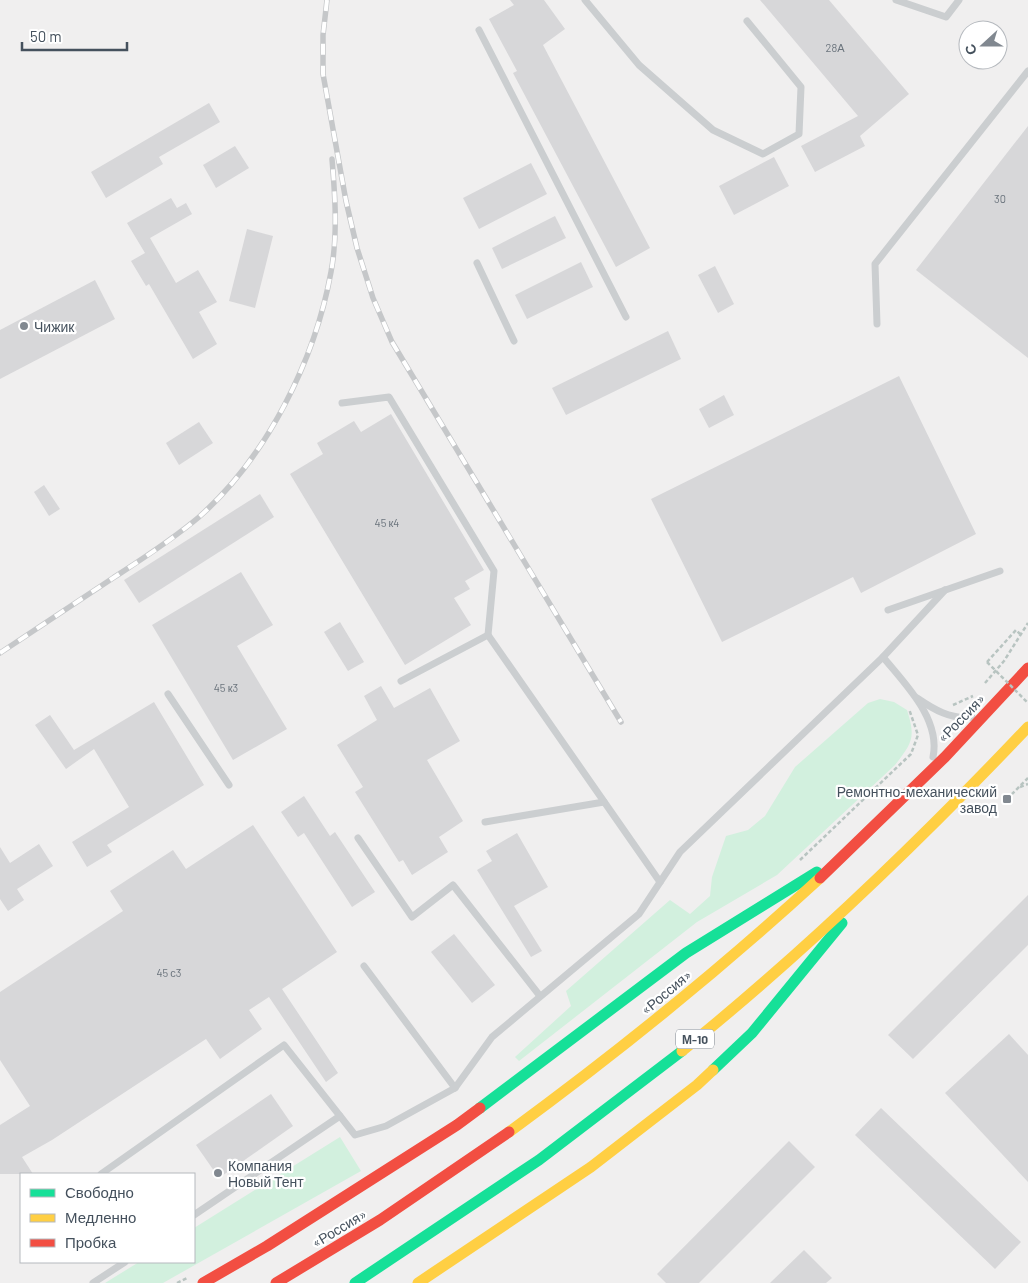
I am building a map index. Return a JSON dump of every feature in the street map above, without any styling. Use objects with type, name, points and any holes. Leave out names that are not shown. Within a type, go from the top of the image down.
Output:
[{"type":"main road","name":"«Россия»","points":[[276,1283],[376,1224],[537,1111],[575,1084],[696,987],[801,896],[842,857],[986,715],[1028,668]]},
{"type":"main road","name":"М-10","points":[[355,1283],[466,1211],[561,1144],[661,1068],[789,960],[940,821],[1028,727]]},
{"type":"main road","points":[[203,1283],[275,1241],[456,1125],[686,953],[754,908],[842,857]]},
{"type":"main road","points":[[418,1283],[591,1166],[697,1085],[752,1032],[819,953],[868,887]]},
{"type":"lane","points":[[585,0],[639,65],[713,130],[763,154],[799,134],[801,87],[747,21]]},
{"type":"lane","points":[[896,0],[946,17],[959,0]]},
{"type":"lane","points":[[478,30],[626,318]]},
{"type":"lane","points":[[877,324],[875,264],[1028,71]]},
{"type":"lane","points":[[477,263],[514,341]]},
{"type":"lane","points":[[342,403],[390,397],[494,571],[488,635],[660,882]]},
{"type":"lane","points":[[888,610],[1000,571]]},
{"type":"lane","points":[[102,1173],[284,1045],[355,1136],[386,1126],[455,1088],[492,1037],[639,914],[680,852],[883,657],[945,590]]},
{"type":"lane","points":[[401,681],[488,635]]},
{"type":"lane","points":[[883,657],[913,695],[927,717],[933,736],[934,751],[930,771]]},
{"type":"lane","points":[[168,694],[229,786]]},
{"type":"lane","points":[[913,695],[936,710],[950,715],[965,718],[986,715]]},
{"type":"lane","points":[[485,822],[604,802]]},
{"type":"lane","points":[[358,838],[412,917],[453,885],[540,996]]},
{"type":"lane","points":[[364,966],[455,1088]]},
{"type":"lane","points":[[195,1214],[340,1116]]},
{"type":"lane","points":[[93,1283],[123,1263]]},
{"type":"path","points":[[982,688],[1004,661],[1028,623]]},
{"type":"path","points":[[1020,634],[1016,630],[987,662],[1028,702]]},
{"type":"path","points":[[946,705],[962,703],[976,694]]},
{"type":"path","points":[[1008,799],[1028,778]]},
{"type":"path","points":[[1019,787],[1028,784]]},
{"type":"green space","points":[[880,699],[894,702],[907,710],[910,720],[911,740],[895,765],[777,875],[697,922],[519,1061],[515,1057],[571,1006],[566,991],[670,900],[690,914],[710,896],[712,877],[726,836],[748,830],[765,816],[795,767],[868,703]]},
{"type":"green space","points":[[340,1137],[361,1171],[163,1283],[105,1283],[137,1263],[195,1263],[195,1227]]},
{"type":"building","points":[[510,0],[544,0],[565,29],[543,45],[650,248],[616,267],[513,73],[517,71],[489,19],[514,5]]},
{"type":"building","points":[[760,0],[829,0],[909,94],[860,136],[865,146],[815,172],[801,146],[858,116]]},
{"type":"building","points":[[209,103],[220,122],[159,157],[163,164],[106,198],[91,172]]},
{"type":"building","points":[[1028,126],[1028,358],[916,270]]},
{"type":"building","points":[[235,146],[249,168],[216,188],[203,165]]},
{"type":"building","points":[[774,157],[789,186],[734,215],[719,186]]},
{"type":"building","points":[[531,163],[547,194],[479,229],[463,198]]},
{"type":"building","points":[[171,198],[177,208],[186,203],[192,214],[150,238],[176,283],[198,270],[217,302],[199,312],[217,344],[193,359],[149,284],[146,286],[131,261],[145,253],[127,223]]},
{"type":"building","points":[[555,216],[566,238],[502,269],[492,248]]},
{"type":"building","points":[[247,229],[273,236],[255,308],[229,301]]},
{"type":"building","points":[[581,262],[593,287],[527,319],[515,295]]},
{"type":"building","points":[[715,266],[734,304],[718,313],[698,275]]},
{"type":"building","points":[[95,280],[115,319],[0,379],[0,330]]},
{"type":"building","points":[[668,331],[681,359],[566,415],[552,388]]},
{"type":"building","points":[[899,376],[976,534],[861,593],[853,577],[722,642],[651,499]]},
{"type":"building","points":[[724,395],[734,415],[709,428],[699,409]]},
{"type":"building","points":[[391,414],[484,570],[465,581],[470,589],[454,598],[471,625],[405,665],[290,474],[323,454],[317,443],[354,421],[361,432]]},
{"type":"building","points":[[199,422],[213,443],[179,465],[166,443]]},
{"type":"building","points":[[44,485],[60,509],[49,516],[34,492]]},
{"type":"building","points":[[260,494],[274,517],[139,603],[124,580]]},
{"type":"building","points":[[241,572],[273,625],[237,646],[287,729],[233,760],[152,625]]},
{"type":"building","points":[[340,622],[364,662],[348,671],[324,632]]},
{"type":"building","points":[[381,686],[394,708],[430,688],[460,741],[427,760],[463,821],[439,837],[448,852],[412,875],[403,860],[399,862],[355,792],[363,787],[337,745],[377,720],[364,696]]},
{"type":"building","points":[[154,702],[204,785],[107,845],[112,852],[87,867],[72,842],[129,807],[94,749],[66,769],[35,725],[50,715],[74,750]]},
{"type":"building","points":[[304,796],[330,836],[335,832],[375,892],[352,907],[304,833],[298,837],[281,812]]},
{"type":"building","points":[[253,825],[337,952],[282,989],[338,1073],[326,1082],[269,997],[249,1010],[262,1029],[220,1059],[206,1039],[52,1140],[22,1157],[32,1173],[0,1174],[0,1125],[30,1106],[0,1060],[0,992],[123,911],[110,891],[173,850],[186,869]]},
{"type":"building","points":[[517,833],[548,887],[514,906],[542,951],[531,957],[477,870],[492,861],[486,851]]},
{"type":"building","points":[[39,844],[53,866],[17,889],[24,900],[8,911],[0,899],[0,847],[10,863]]},
{"type":"building","points":[[1028,895],[1028,945],[913,1059],[888,1035]]},
{"type":"building","points":[[454,934],[495,985],[472,1003],[431,952]]},
{"type":"building","points":[[1009,1034],[1028,1055],[1028,1182],[945,1093]]},
{"type":"building","points":[[271,1094],[293,1126],[219,1178],[196,1145]]},
{"type":"building","points":[[881,1108],[1021,1242],[995,1269],[855,1135]]},
{"type":"building","points":[[789,1141],[815,1167],[699,1283],[666,1283],[657,1274]]},
{"type":"building","points":[[804,1250],[832,1278],[826,1283],[770,1283]]},
{"type":"railway","points":[[327,0],[323,35],[323,74],[346,201],[357,248],[373,298],[392,342],[621,722]]},
{"type":"railway","points":[[0,653],[168,541],[199,517],[224,493],[246,466],[284,405],[300,372],[324,305],[335,244],[335,201],[332,159]]},
{"type":"traffic: fast","points":[[480,1108],[686,953],[817,872]]},
{"type":"traffic: fast","points":[[713,1070],[752,1033],[842,923]]},
{"type":"traffic: fast","points":[[355,1283],[539,1160],[682,1051]]},
{"type":"traffic: slow","points":[[682,1051],[773,974],[861,895],[1028,727]]},
{"type":"traffic: slow","points":[[509,1132],[668,1009],[745,945],[820,878]]},
{"type":"traffic: slow","points":[[418,1283],[591,1167],[697,1085],[713,1070]]},
{"type":"traffic: jam","points":[[820,878],[945,757],[1028,668]]},
{"type":"traffic: jam","points":[[203,1283],[267,1246],[457,1125],[480,1108]]},
{"type":"traffic: jam","points":[[276,1283],[380,1220],[509,1132]]},
{"type":"place","name":"Чижик","points":[[24,326]]},
{"type":"place","name":"Ремонтно-механический завод","points":[[1007,799]]},
{"type":"place","name":"Компания Новый Тент","points":[[218,1173]]}]
